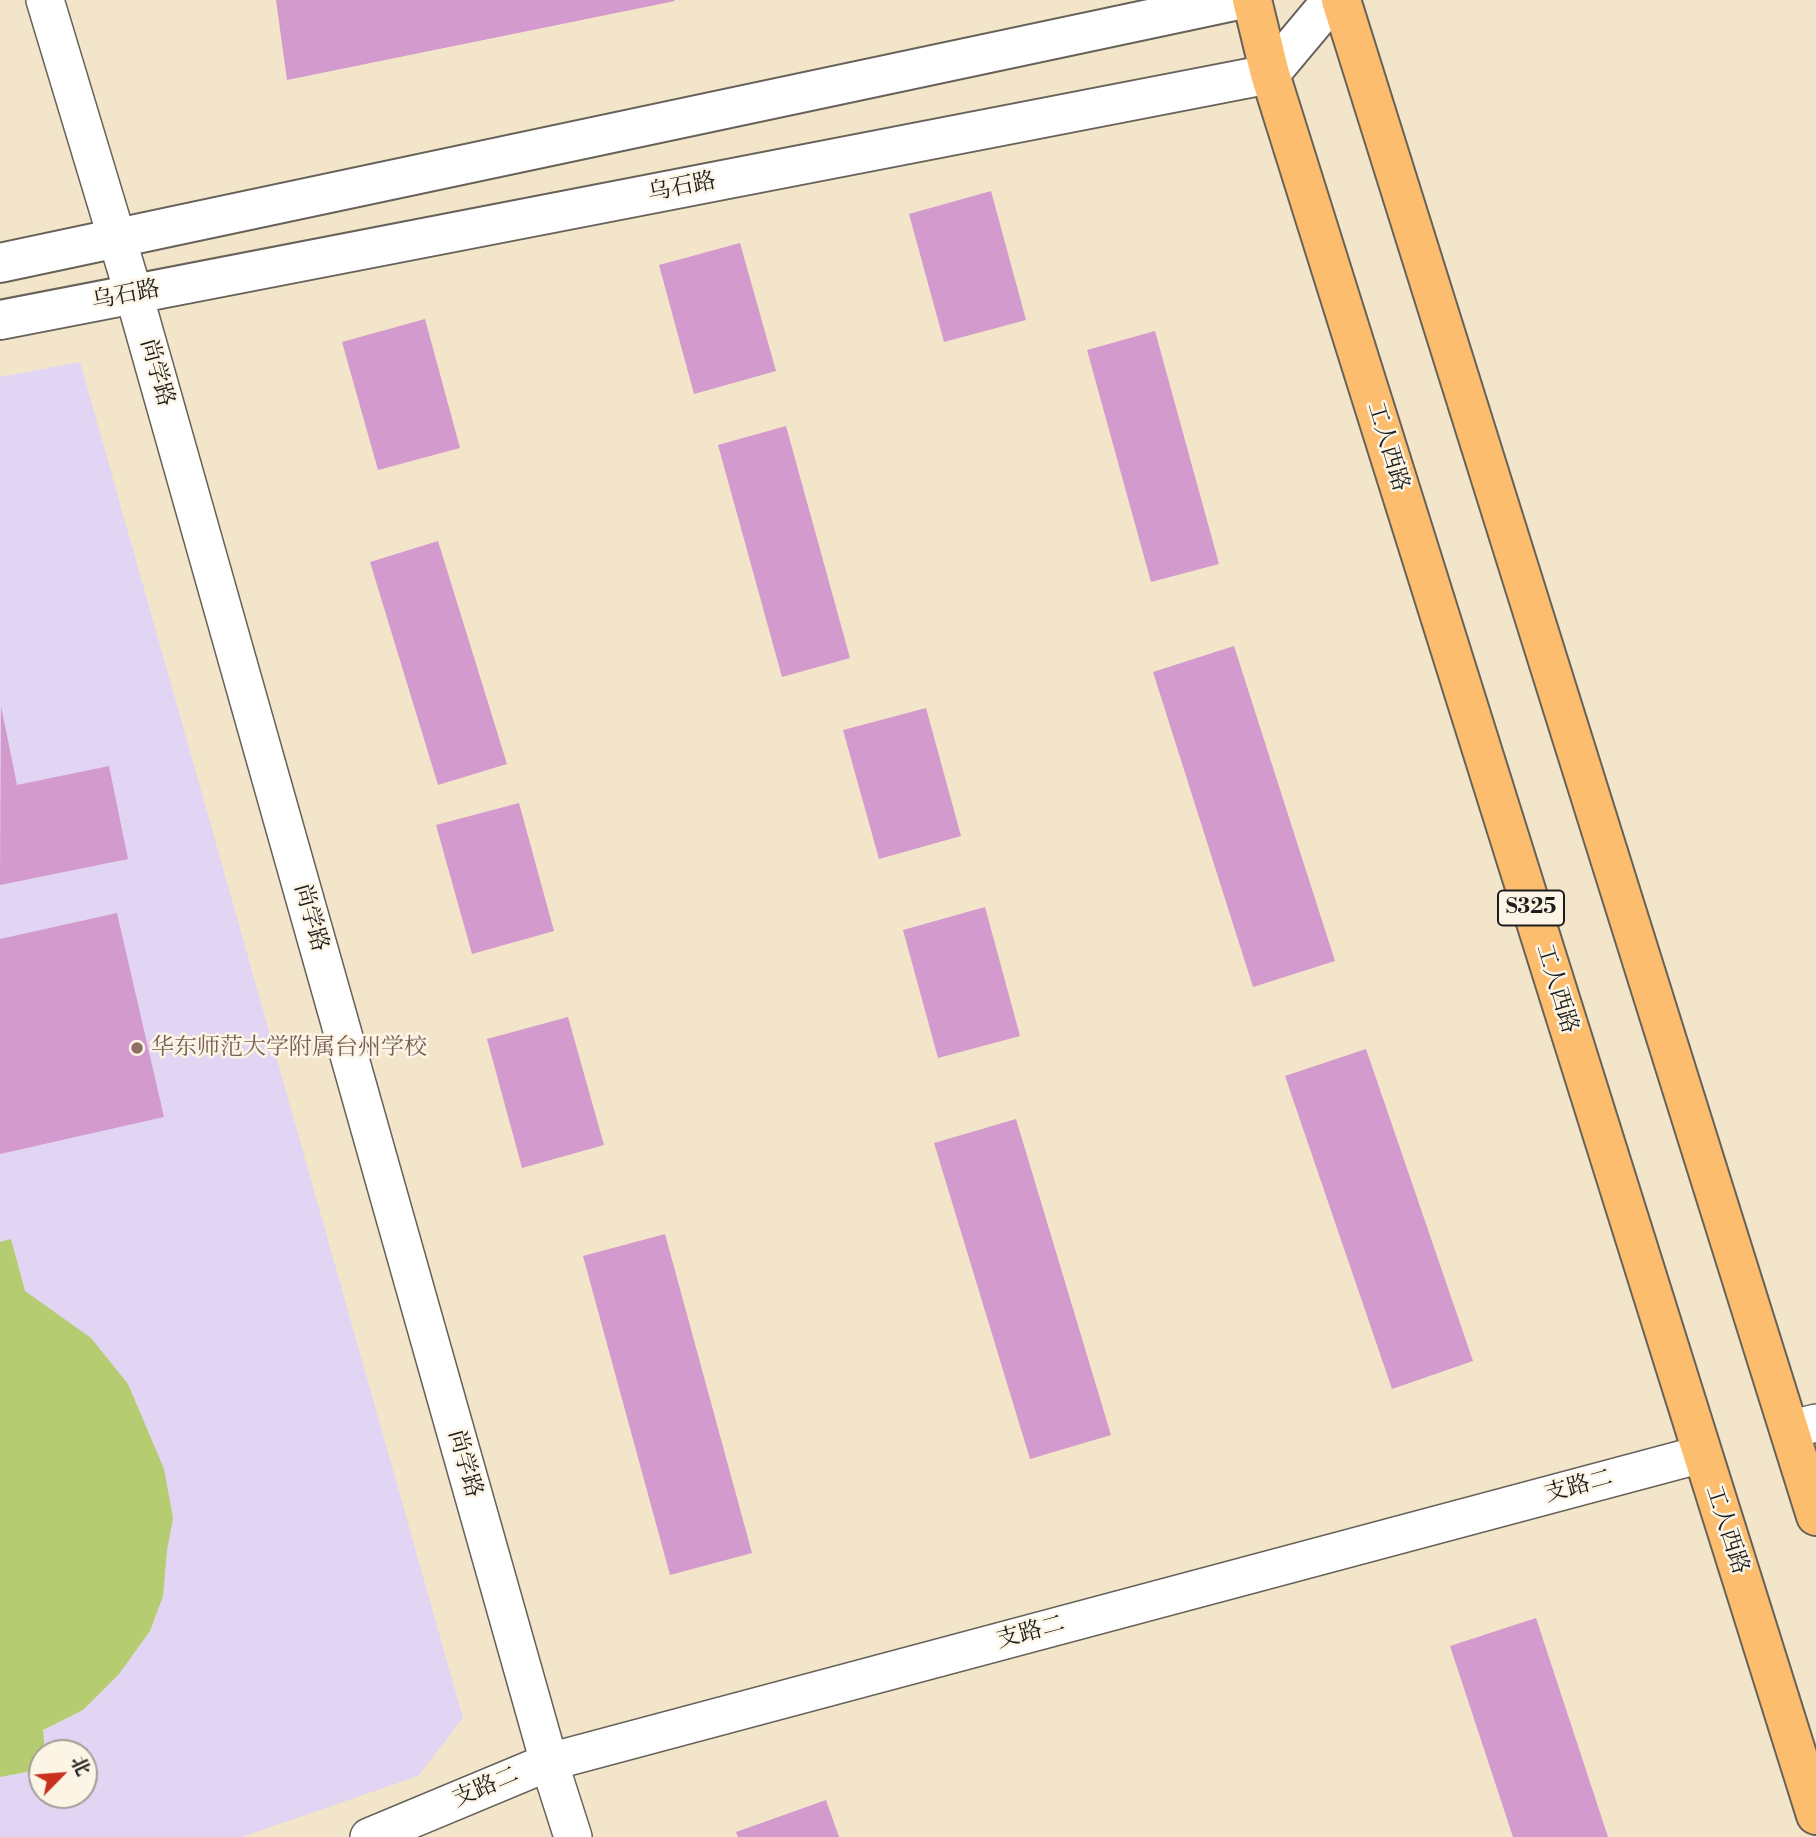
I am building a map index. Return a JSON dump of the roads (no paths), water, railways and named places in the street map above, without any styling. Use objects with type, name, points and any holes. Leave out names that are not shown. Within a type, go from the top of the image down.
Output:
[{"type":"main road","name":"工人西路","points":[[1252,0],[1270,74],[1816,1815]]},
{"type":"main road","points":[[1341,0],[1803,1427],[1816,1516]]},
{"type":"street","name":"尚学路","points":[[45,0],[134,295],[548,1762],[573,1837]]},
{"type":"street","points":[[0,263],[1239,0]]},
{"type":"street","points":[[1270,74],[1332,0]]},
{"type":"street","name":"乌石路","points":[[0,320],[1270,74]]},
{"type":"street","name":"支路二","points":[[369,1837],[548,1762],[1702,1454]]},
{"type":"place","name":"华东师范大学附属台州学校","points":[[137,1048]]}]
